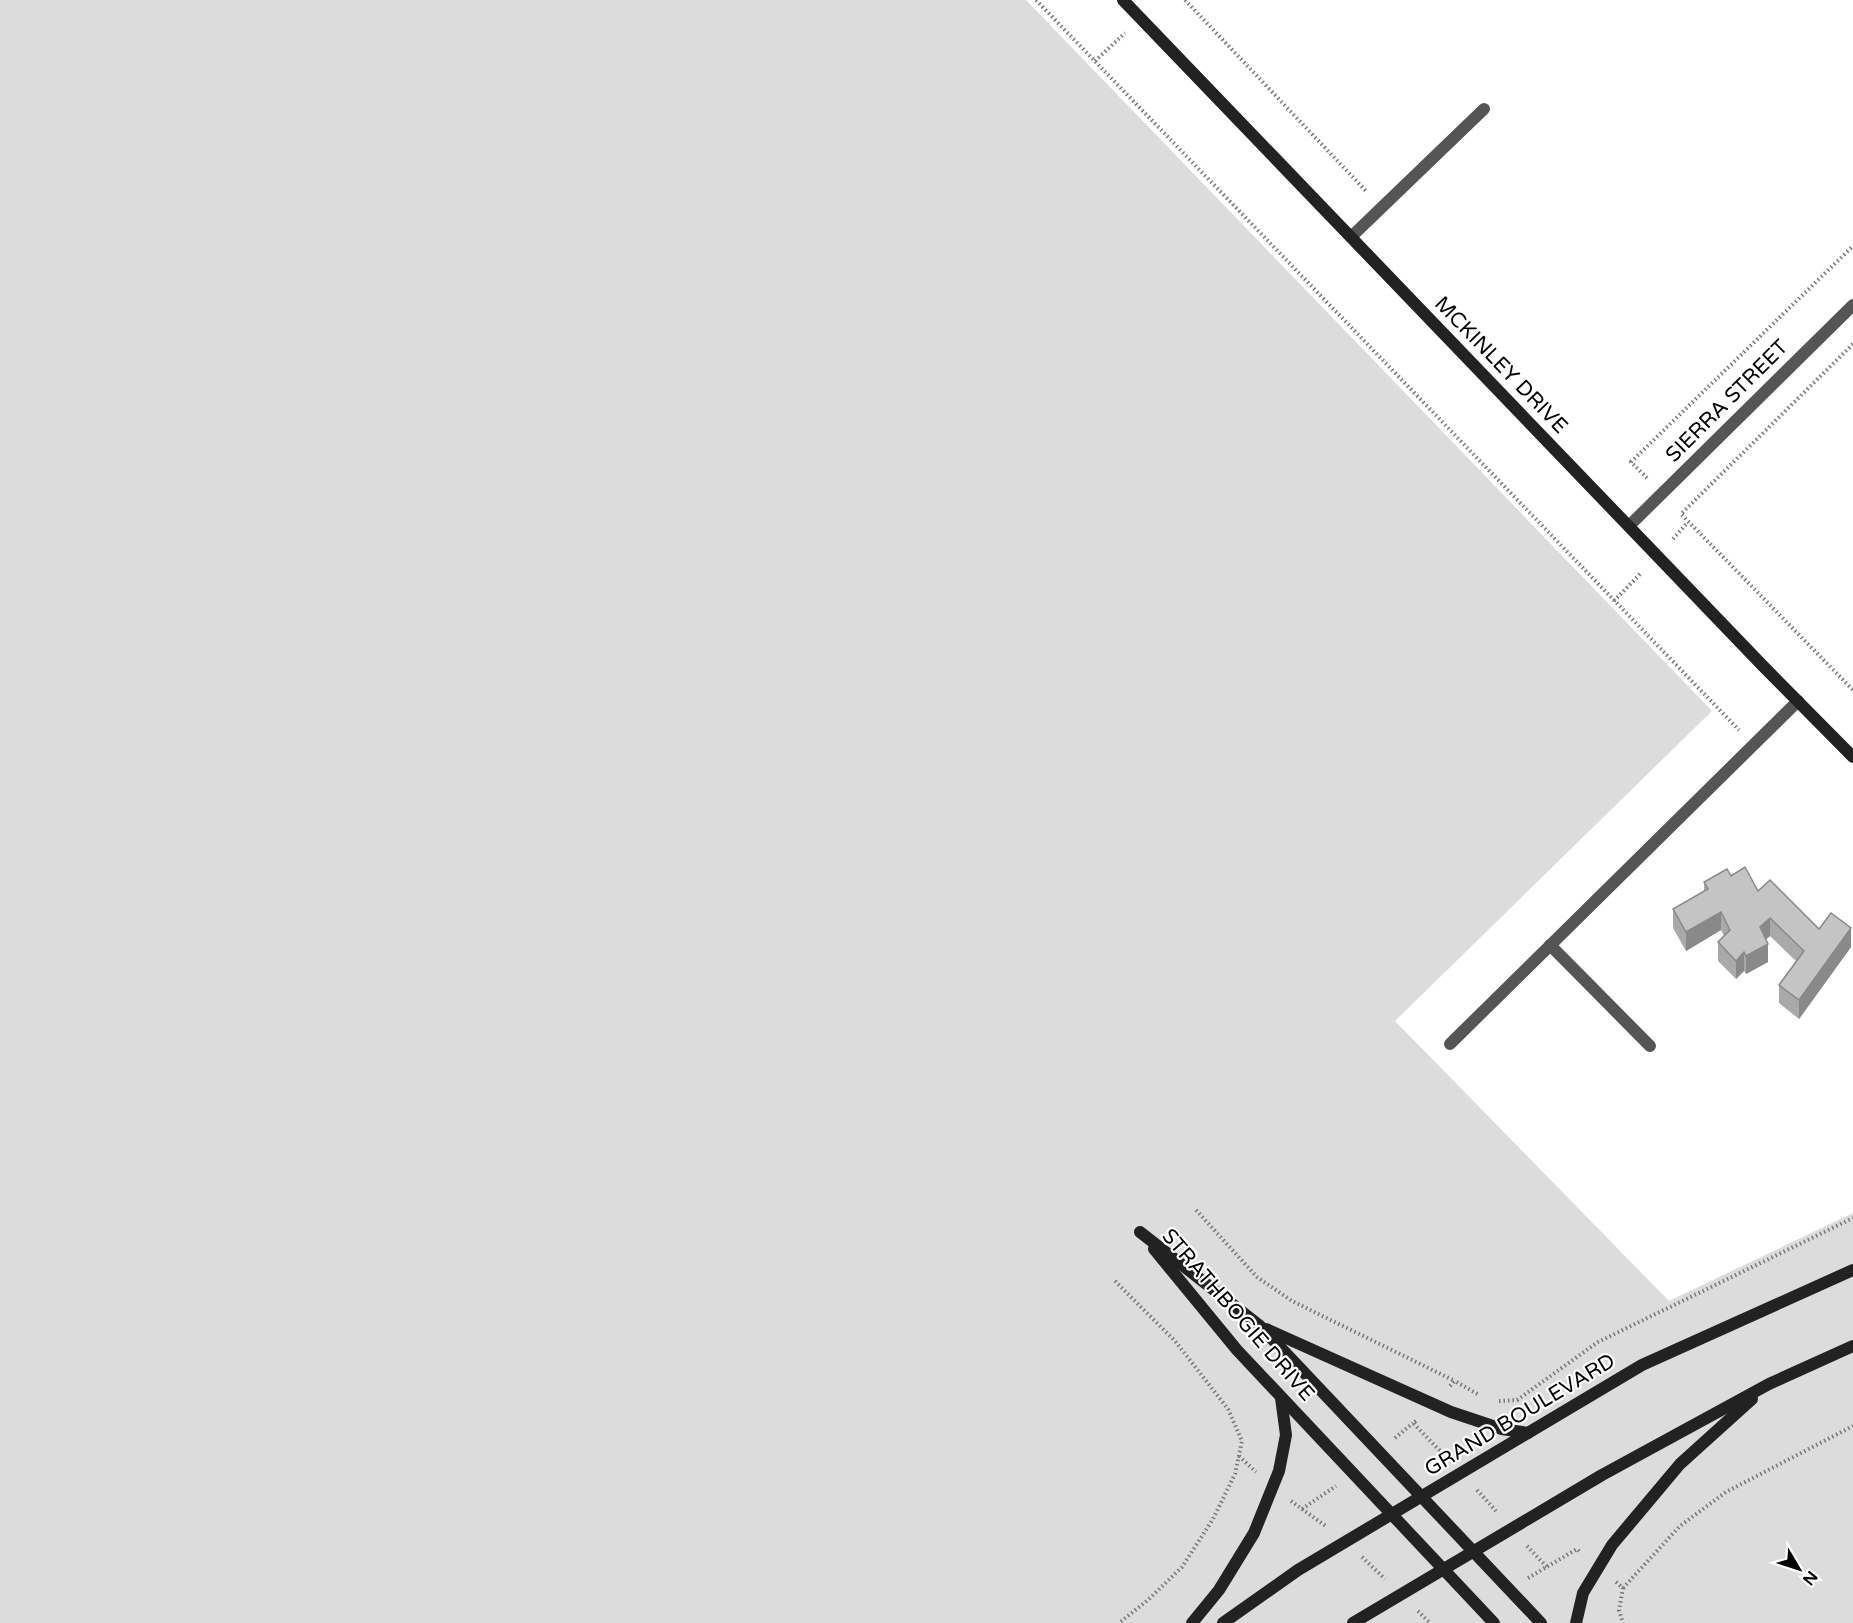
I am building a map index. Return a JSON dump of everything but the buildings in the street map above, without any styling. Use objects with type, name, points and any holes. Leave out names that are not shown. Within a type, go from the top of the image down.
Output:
[{"type":"street","name":"MCKINLEY DRIVE","points":[[1123,0],[1853,757]]},
{"type":"street","points":[[1351,237],[1484,109]]},
{"type":"street","name":"SIERRA STREET","points":[[1629,526],[1853,305]]},
{"type":"street","points":[[1450,1044],[1798,701]]},
{"type":"street","points":[[1550,945],[1650,1046]]},
{"type":"street","name":"STRATHBOGIE DRIVE","points":[[1494,1623],[1237,1350],[1140,1232],[1260,1326],[1541,1623]]},
{"type":"street","name":"GRAND BOULEVARD","points":[[1223,1623],[1298,1570],[1642,1365],[1853,1270]]},
{"type":"street","points":[[1260,1326],[1451,1412],[1502,1429],[1528,1433]]},
{"type":"street","points":[[1353,1623],[1602,1475],[1768,1384],[1853,1346]]},
{"type":"street","points":[[1576,1623],[1583,1593],[1612,1545],[1680,1464],[1768,1384]]},
{"type":"street","points":[[1192,1623],[1219,1590],[1254,1533],[1279,1471],[1286,1435],[1281,1397]]},
{"type":"path","points":[[1036,0],[1753,745]]},
{"type":"path","points":[[1185,0],[1382,208]]},
{"type":"path","points":[[1853,246],[1631,462],[1853,690]]},
{"type":"path","points":[[1681,514],[1853,344]]},
{"type":"path","points":[[1196,1210],[1257,1277],[1292,1301],[1455,1381],[1482,1397]]},
{"type":"path","points":[[1491,1402],[1517,1400],[1598,1342],[1853,1218]]},
{"type":"path","points":[[1115,1281],[1175,1341],[1228,1409],[1242,1441],[1235,1474],[1213,1519],[1182,1567],[1148,1600],[1119,1623]]},
{"type":"path","points":[[1434,1404],[1455,1381]]},
{"type":"path","points":[[1623,1623],[1619,1610],[1623,1588],[1680,1526],[1726,1492],[1853,1426]]},
{"type":"path","points":[[1509,1590],[1577,1549],[1623,1588]]},
{"type":"shaded area","points":[[0,0],[1026,0],[1712,711],[1395,1021],[1669,1301],[1853,1213],[1853,1623],[0,1623]]}]
